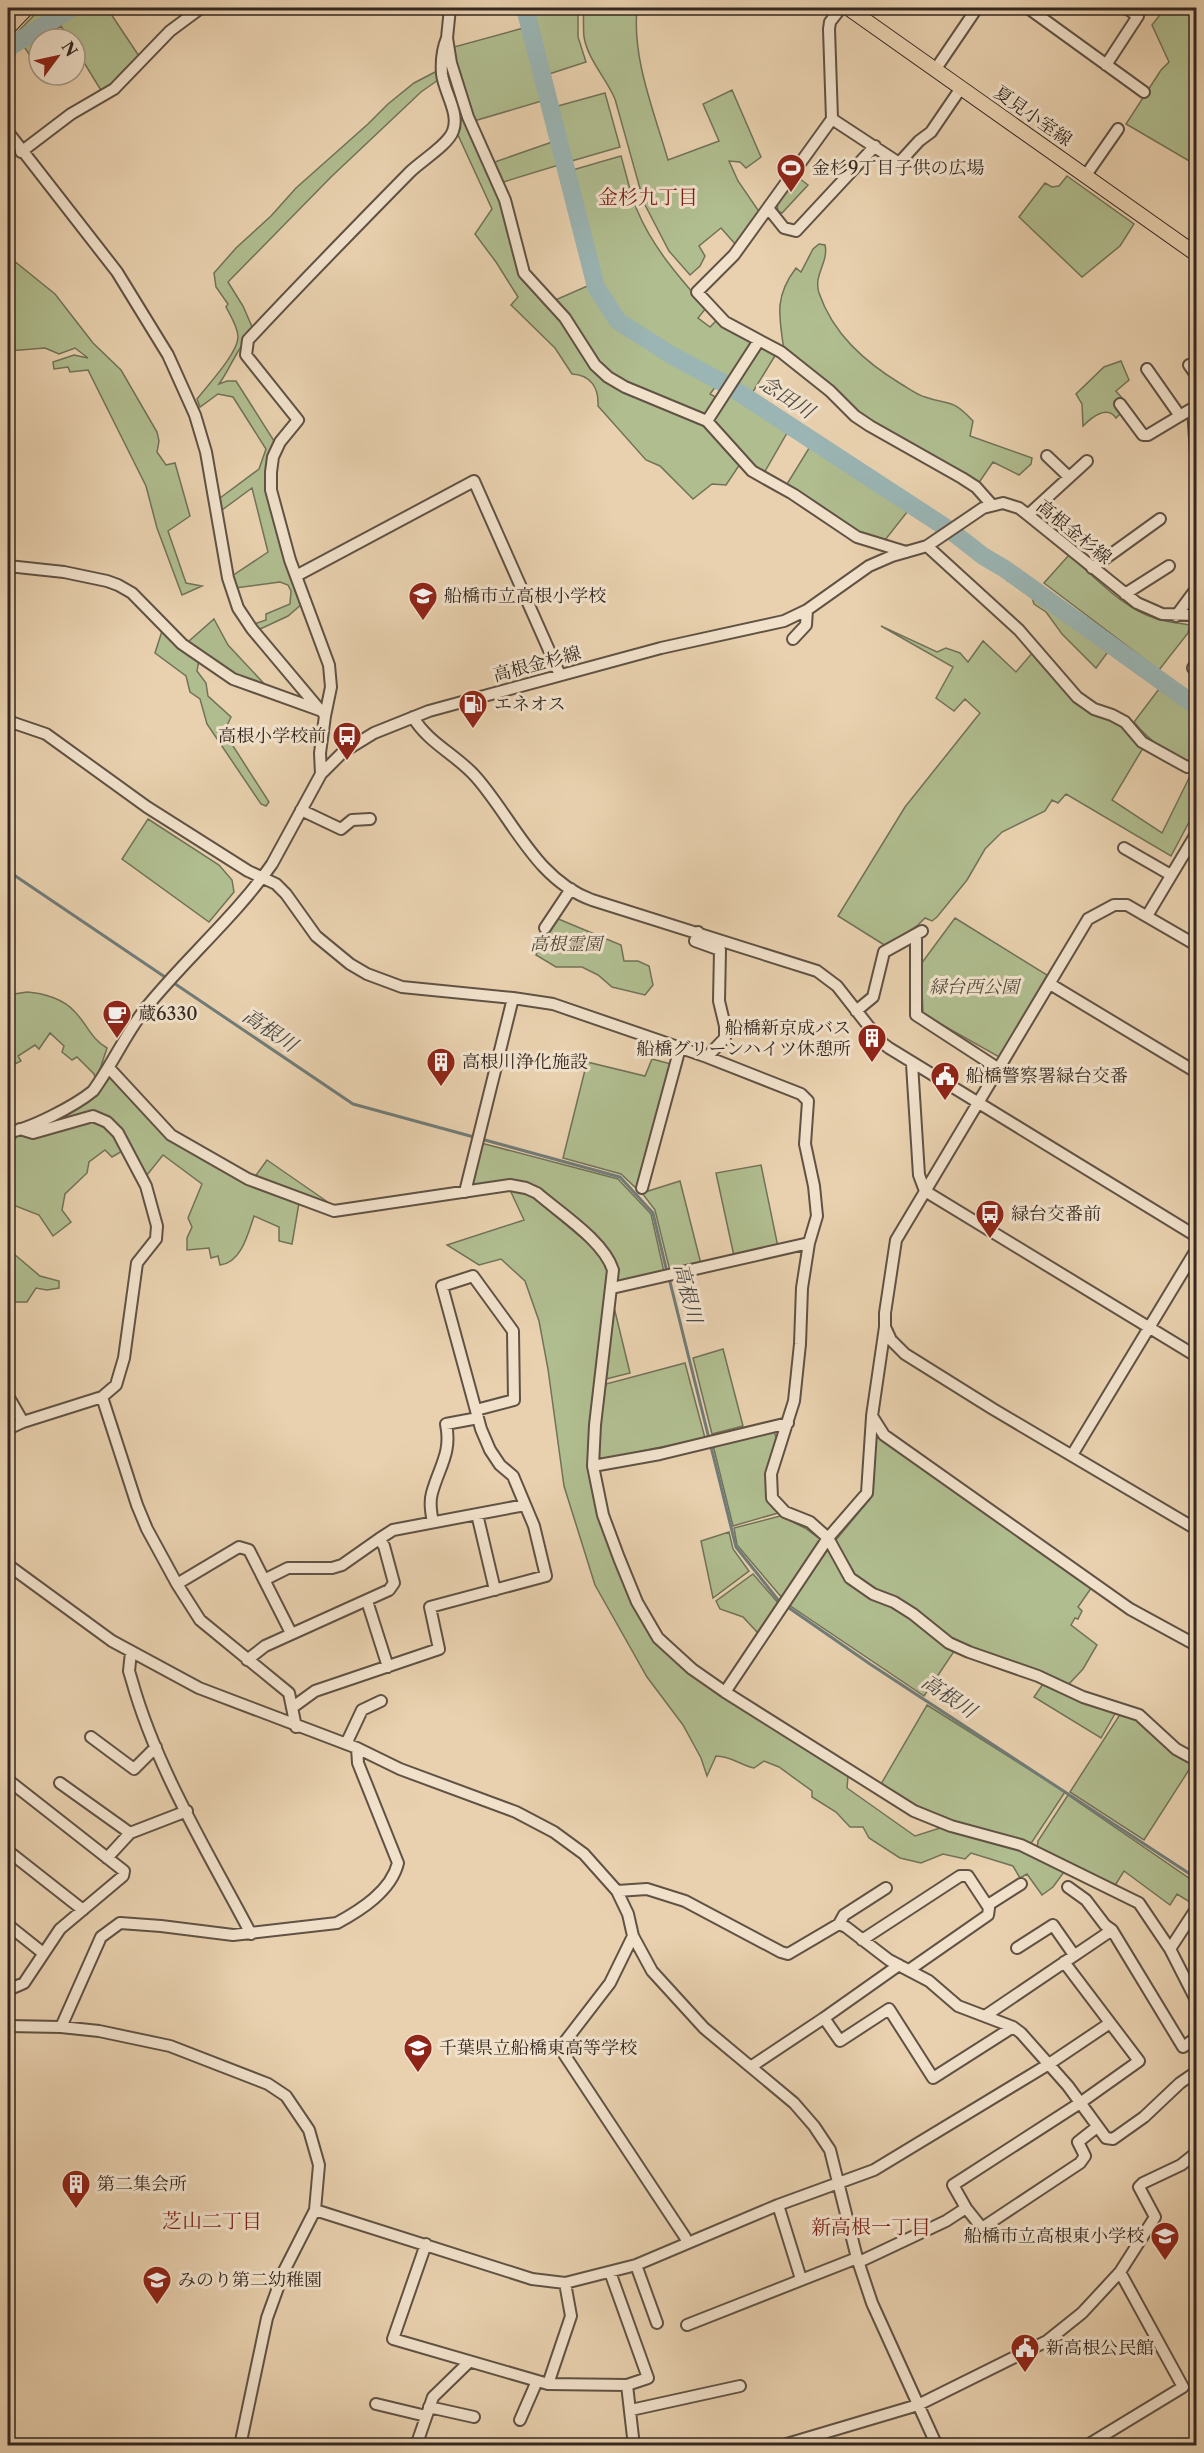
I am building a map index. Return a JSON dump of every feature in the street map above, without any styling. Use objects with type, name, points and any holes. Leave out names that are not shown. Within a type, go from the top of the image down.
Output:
[{"type":"main road","points":[[8,28],[27,8]]},
{"type":"main road","name":"夏見小室線","points":[[848,8],[1196,252]]},
{"type":"street","points":[[21,152],[71,114],[114,89],[170,31],[201,8]]},
{"type":"street","points":[[450,8],[447,38],[451,63],[468,117],[506,200],[524,273],[565,318],[595,365],[608,377],[625,387],[707,421],[752,471],[793,494],[857,537],[906,552]]},
{"type":"street","points":[[841,8],[830,22],[829,29],[832,119],[734,255],[697,292],[725,322],[758,342],[781,352],[830,391],[855,416],[976,487],[987,506]]},
{"type":"street","points":[[935,70],[977,8]]},
{"type":"street","points":[[1028,8],[1144,92]]},
{"type":"street","points":[[1106,65],[1138,16],[1126,8]]},
{"type":"street","points":[[321,774],[322,713],[331,687],[329,665],[276,514],[271,472],[273,457],[280,442],[298,420],[246,355],[245,347],[248,340],[304,280],[423,160],[448,139],[455,119],[442,75],[442,50],[447,38]]},
{"type":"street","points":[[832,119],[899,163],[931,132],[962,88]]},
{"type":"street","points":[[1086,175],[1118,129]]},
{"type":"street","points":[[8,132],[21,152],[117,272],[168,355],[195,415],[206,452],[228,578],[238,608],[252,629],[322,713]]},
{"type":"street","points":[[768,208],[784,228],[796,231],[875,146]]},
{"type":"street","points":[[707,421],[758,342]]},
{"type":"street","points":[[1189,365],[1197,375]]},
{"type":"street","points":[[1147,369],[1180,416]]},
{"type":"street","points":[[1120,404],[1143,435],[1148,435],[1195,407],[1197,454]]},
{"type":"street","points":[[1047,456],[1069,477]]},
{"type":"street","points":[[1028,515],[1087,461]]},
{"type":"street","points":[[296,576],[474,481],[560,675]]},
{"type":"street","name":"高根金杉線","points":[[8,1132],[20,1129],[81,1101],[93,1091],[146,1009],[247,898],[262,878],[321,774],[331,761],[361,740],[414,717],[560,675],[661,648],[784,621],[807,610],[869,566],[930,544],[987,506],[1003,503],[1028,515],[1125,594],[1149,609],[1176,616],[1197,615]]},
{"type":"street","points":[[1092,568],[1160,519]]},
{"type":"street","points":[[930,544],[1019,630],[1044,662],[1077,696],[1094,709],[1125,722],[1142,742],[1187,767],[1197,766]]},
{"type":"street","points":[[8,566],[64,572],[118,585],[132,593],[182,644],[233,679],[322,713]]},
{"type":"street","points":[[1125,594],[1169,566]]},
{"type":"street","points":[[1176,616],[1197,589]]},
{"type":"street","points":[[793,639],[806,625],[807,610]]},
{"type":"street","points":[[1197,664],[1193,668],[1197,671]]},
{"type":"street","points":[[414,717],[428,736],[461,761],[477,778],[541,865],[571,889],[586,897],[817,971],[837,986],[881,1042],[912,1064],[1197,1236]]},
{"type":"street","points":[[8,721],[46,734],[147,807],[232,862],[276,884],[286,894],[316,936],[367,974],[402,987],[553,1004],[707,1057],[801,1094],[808,1101],[805,1144],[814,1185],[817,1216],[809,1244],[802,1288],[800,1344],[794,1401],[771,1474],[772,1498],[785,1512],[810,1522],[828,1538],[850,1578],[873,1594],[894,1602],[913,1614],[949,1643],[1038,1676],[1083,1697],[1139,1714],[1176,1749],[1197,1760]]},
{"type":"street","points":[[301,810],[341,829],[352,820],[370,819]]},
{"type":"street","points":[[1147,915],[1197,834]]},
{"type":"street","points":[[1124,848],[1171,875]]},
{"type":"street","points":[[544,928],[571,889]]},
{"type":"street","points":[[725,1692],[828,1538],[867,1493],[879,1353],[885,1327],[896,1240],[1088,919],[1114,905],[1121,904],[1147,915],[1197,945]]},
{"type":"street","points":[[698,932],[695,941],[720,950],[719,1001],[726,1026],[725,1038],[707,1057]]},
{"type":"street","points":[[856,1011],[873,997],[884,952],[919,933],[916,1015],[999,1069]]},
{"type":"street","points":[[1050,984],[1197,1072]]},
{"type":"street","points":[[465,1192],[513,998]]},
{"type":"street","points":[[642,1188],[680,1048]]},
{"type":"street","points":[[912,1064],[919,1175],[925,1191],[1197,1356]]},
{"type":"street","points":[[109,1068],[171,1135],[248,1179],[334,1211],[510,1185],[537,1193],[610,1258],[613,1270],[612,1287],[595,1425],[593,1466],[603,1515],[632,1591],[658,1638],[693,1670],[725,1692],[914,1811],[951,1826],[1021,1845],[1139,1903],[1170,1949],[1197,2000]]},
{"type":"street","points":[[8,1429],[22,1422],[102,1397],[116,1384],[122,1368],[137,1263],[156,1239],[157,1226],[152,1202],[118,1133],[107,1122],[93,1116],[33,1133],[20,1129]]},
{"type":"street","points":[[612,1287],[809,1244]]},
{"type":"street","points":[[1072,1455],[1197,1250]]},
{"type":"street","points":[[293,1707],[315,1691],[439,1650],[430,1607],[546,1576],[534,1526],[525,1504],[513,1476],[500,1465],[490,1450],[477,1414],[442,1286],[473,1276],[513,1331],[514,1400],[477,1414],[446,1424],[450,1440],[432,1493],[430,1506],[433,1522]]},
{"type":"street","points":[[885,1327],[891,1340],[905,1354],[1197,1529]]},
{"type":"street","points":[[8,1396],[22,1422]]},
{"type":"street","points":[[102,1397],[137,1505],[147,1529],[177,1584],[200,1620],[289,1694],[296,1727]]},
{"type":"street","points":[[872,1416],[891,1440],[1130,1609],[1197,1645]]},
{"type":"street","points":[[593,1466],[709,1442],[788,1422]]},
{"type":"street","points":[[264,1580],[288,1568],[332,1568],[342,1565],[393,1530],[525,1504]]},
{"type":"street","points":[[477,1514],[495,1590]]},
{"type":"street","points":[[247,1660],[264,1646],[389,1590],[394,1583],[384,1546],[379,1539]]},
{"type":"street","points":[[177,1584],[239,1547],[249,1550],[291,1633]]},
{"type":"street","points":[[8,1565],[131,1653],[199,1688],[296,1727],[351,1746],[541,1824],[584,1854],[617,1891],[628,1914],[633,1936],[652,1971],[704,2028],[794,2103],[830,2150],[858,2260],[872,2303],[937,2445]]},
{"type":"street","points":[[367,1600],[388,1666]]},
{"type":"street","points":[[131,1653],[129,1671],[156,1747],[251,1934]]},
{"type":"street","points":[[61,2027],[101,1937],[120,1923],[233,1935],[337,1923],[356,1911],[393,1879],[398,1863],[396,1853],[351,1746],[362,1710],[381,1701]]},
{"type":"street","points":[[91,1737],[134,1769],[156,1747]]},
{"type":"street","points":[[8,1780],[124,1871],[123,1876],[60,1929],[24,1983],[8,1990]]},
{"type":"street","points":[[60,1783],[130,1833]]},
{"type":"street","points":[[107,1858],[130,1833],[187,1811]]},
{"type":"street","points":[[8,1851],[83,1910]]},
{"type":"street","points":[[752,2066],[988,1915],[990,1908],[968,1876],[960,1876],[862,1940]]},
{"type":"street","points":[[988,1905],[1021,1884]]},
{"type":"street","points":[[1068,1887],[1086,1900],[1112,1930],[1183,2047],[1193,2040],[1197,2041]]},
{"type":"street","points":[[617,1891],[647,1889],[685,1901],[788,1954],[840,1924],[844,1915],[886,1888]]},
{"type":"street","points":[[1170,1949],[1195,1914]]},
{"type":"street","points":[[840,1924],[929,1981],[958,2006],[1013,2027],[1049,2064],[1106,2138],[1113,2139],[1144,2117],[1180,2083],[1197,2072]]},
{"type":"street","points":[[8,1925],[43,1953]]},
{"type":"street","points":[[1017,1948],[1053,1925],[1074,1956]]},
{"type":"street","points":[[985,2016],[1112,1930]]},
{"type":"street","points":[[633,1936],[610,1983],[560,2048],[687,2243]]},
{"type":"street","points":[[1064,1962],[1139,2061],[1080,2103],[953,2185],[966,2208],[982,2228],[1080,2163],[1084,2157],[1078,2142],[1097,2127]]},
{"type":"street","points":[[824,2018],[840,2042],[889,2009],[933,2078],[1013,2027]]},
{"type":"street","points":[[315,2210],[532,2279],[565,2283],[636,2265],[778,2205],[874,2170],[1049,2064],[1110,2023]]},
{"type":"street","points":[[8,2026],[61,2027],[127,2035],[170,2046],[253,2076],[277,2090],[294,2106],[309,2130],[319,2165],[315,2210],[284,2271],[267,2318],[240,2445]]},
{"type":"street","points":[[780,2445],[918,2405],[1047,2341],[1082,2313],[1120,2272],[1155,2217],[1139,2187],[1181,2165],[1197,2152]]},
{"type":"street","points":[[778,2205],[801,2279]]},
{"type":"street","points":[[687,2325],[801,2279],[858,2260],[946,2221],[966,2208]]},
{"type":"street","points":[[426,2244],[393,2339],[542,2383],[627,2385],[648,2378],[610,2272]]},
{"type":"street","points":[[636,2265],[657,2323]]},
{"type":"street","points":[[1086,2445],[1183,2387],[1120,2272]]},
{"type":"street","points":[[520,2420],[542,2383],[571,2316],[565,2283]]},
{"type":"street","points":[[8,2326],[8,2335]]},
{"type":"street","points":[[416,2445],[433,2397],[469,2362]]},
{"type":"street","points":[[627,2385],[634,2445]]},
{"type":"street","points":[[631,2410],[740,2386]]},
{"type":"street","points":[[376,2404],[474,2417]]},
{"type":"green space","points":[[41,8],[69,8],[38,27],[27,27],[27,33],[8,45],[8,42]]},
{"type":"green space","points":[[82,8],[107,8],[139,56],[115,83],[102,92],[87,68],[87,27],[52,27]]},
{"type":"green space","points":[[528,8],[578,8],[578,37],[586,62],[546,75]]},
{"type":"green space","points":[[583,8],[637,8],[636,27],[641,66],[668,160],[719,141],[703,104],[732,90],[761,157],[746,168],[740,162],[729,161],[738,181],[760,213],[737,246],[721,228],[699,246],[705,256],[700,266],[690,275],[669,251],[644,203],[615,99],[586,45]]},
{"type":"green space","points":[[1165,8],[1196,8],[1196,165],[1126,124],[1161,70],[1169,62],[1152,25]]},
{"type":"green space","points":[[527,27],[545,100],[474,121],[454,62],[454,47]]},
{"type":"green space","points":[[445,52],[503,201],[516,255],[564,320],[593,365],[706,423],[740,464],[726,485],[712,484],[693,499],[660,466],[646,460],[598,406],[593,384],[584,377],[572,374],[555,348],[511,305],[518,297],[475,234],[492,209],[458,135],[446,74]]},
{"type":"green space","points":[[437,71],[438,80],[421,92],[331,177],[228,282],[243,306],[253,329],[219,384],[236,381],[276,444],[267,476],[303,603],[288,616],[258,630],[254,624],[266,620],[266,614],[290,604],[291,591],[288,585],[280,582],[235,588],[232,576],[268,552],[252,488],[222,510],[220,498],[259,469],[266,449],[233,397],[218,394],[200,407],[197,399],[228,360],[237,344],[238,337],[226,307],[228,304],[216,287],[214,273],[296,188],[388,104],[414,83]]},
{"type":"green space","points":[[605,93],[620,147],[568,162],[554,107]]},
{"type":"green space","points":[[555,141],[562,164],[500,183],[492,163]]},
{"type":"green space","points":[[621,156],[630,190],[643,224],[659,250],[706,308],[698,318],[710,327],[717,320],[721,326],[751,342],[749,353],[730,383],[622,320],[599,285],[569,171]]},
{"type":"green space","name":"金杉9丁目子供の広場","points":[[795,175],[808,185],[782,213],[778,211],[777,203]]},
{"type":"green space","points":[[1067,176],[1134,224],[1120,246],[1082,277],[1019,217],[1045,183],[1052,187],[1059,186]]},
{"type":"green space","points":[[819,244],[825,245],[826,251],[818,280],[819,293],[833,321],[852,346],[875,366],[916,393],[960,409],[973,421],[970,436],[1032,458],[1031,464],[1019,475],[993,462],[978,484],[856,413],[784,350],[780,307],[784,288],[796,268],[801,272],[813,249]]},
{"type":"green space","points":[[8,256],[55,294],[93,343],[121,370],[157,432],[159,441],[157,452],[166,465],[175,463],[190,516],[168,531],[186,583],[202,586],[182,595],[157,528],[146,486],[88,370],[70,372],[68,367],[54,369],[53,362],[74,355],[88,358],[75,348],[59,354],[45,348],[8,351]]},
{"type":"green space","points":[[592,284],[619,327],[669,357],[719,382],[710,394],[719,399],[707,417],[627,385],[597,362],[553,301]]},
{"type":"green space","points":[[762,347],[776,354],[751,395],[736,385]]},
{"type":"green space","points":[[1121,361],[1129,380],[1116,391],[1122,398],[1117,403],[1123,411],[1116,418],[1104,412],[1083,426],[1082,404],[1076,394],[1104,367]]},
{"type":"green space","points":[[730,392],[791,426],[764,473],[753,467],[712,422]]},
{"type":"green space","points":[[814,440],[915,502],[885,540],[861,535],[787,484]]},
{"type":"green space","points":[[1069,555],[1110,592],[1133,608],[1157,619],[1190,625],[1188,633],[1159,670],[1044,583]]},
{"type":"green space","points":[[1016,569],[1113,645],[1096,668],[1062,634],[1046,612],[1034,604],[1029,588],[1016,580],[1008,581]]},
{"type":"green space","points":[[214,619],[228,645],[270,690],[234,675],[188,642]]},
{"type":"green space","points":[[881,626],[937,652],[946,648],[960,653],[968,662],[983,641],[1016,672],[1033,652],[1050,670],[1124,726],[1143,748],[1112,800],[1162,833],[1191,774],[1196,772],[1196,809],[1171,856],[1066,794],[1058,803],[1052,800],[1045,811],[1002,832],[985,849],[967,880],[937,917],[932,921],[925,918],[917,926],[886,946],[838,916],[905,807],[980,713],[965,699],[954,711],[936,698],[953,667]]},
{"type":"green space","points":[[162,631],[199,660],[197,671],[206,683],[208,696],[231,717],[224,732],[269,802],[266,806],[261,804],[207,724],[200,699],[190,692],[186,676],[155,653]]},
{"type":"green space","points":[[1165,681],[1196,705],[1196,761],[1188,761],[1171,754],[1154,742],[1134,722]]},
{"type":"green space","points":[[148,819],[219,865],[232,880],[234,892],[209,922],[122,859]]},
{"type":"green space","name":"高根霊園","points":[[556,918],[621,945],[624,961],[638,961],[649,966],[653,985],[645,995],[612,987],[598,975],[582,967],[556,967],[536,955]]},
{"type":"green space","name":"緑台西公園","points":[[955,918],[1047,975],[1001,1058],[923,1014],[921,964]]},
{"type":"green space","points":[[27,992],[46,995],[70,1007],[93,1036],[107,1048],[96,1081],[94,1074],[77,1057],[72,1060],[62,1052],[64,1046],[50,1033],[39,1049],[35,1045],[18,1056],[21,1061],[11,1066],[8,1061],[8,995]]},
{"type":"green space","points":[[652,1059],[671,1064],[637,1189],[621,1174],[563,1158],[587,1062],[645,1076]]},
{"type":"green space","points":[[112,1075],[171,1139],[299,1203],[292,1244],[279,1241],[279,1227],[254,1216],[243,1246],[227,1263],[220,1265],[218,1256],[211,1258],[209,1248],[187,1250],[187,1238],[192,1227],[188,1218],[202,1184],[163,1155],[147,1175],[129,1147],[112,1157],[105,1150],[89,1162],[87,1173],[65,1194],[62,1210],[71,1222],[53,1236],[39,1215],[8,1203],[8,1164],[14,1151],[9,1146],[14,1139],[28,1130],[76,1109]]},
{"type":"green space","points":[[481,1143],[618,1179],[651,1214],[664,1272],[616,1283],[616,1267],[541,1191],[470,1188]]},
{"type":"green space","points":[[267,1160],[335,1207],[254,1178]]},
{"type":"green space","points":[[761,1165],[778,1247],[734,1256],[716,1173]]},
{"type":"green space","points":[[680,1181],[701,1264],[670,1271],[655,1210],[642,1193]]},
{"type":"green space","points":[[510,1190],[526,1192],[535,1199],[596,1250],[610,1270],[589,1466],[656,1640],[723,1696],[848,1776],[847,1788],[915,1836],[940,1828],[1033,1853],[1064,1872],[1053,1887],[1042,1895],[1027,1874],[1020,1878],[1013,1866],[971,1853],[965,1859],[943,1854],[921,1863],[900,1858],[869,1838],[863,1827],[850,1827],[836,1812],[812,1797],[812,1791],[779,1767],[764,1761],[754,1768],[726,1757],[716,1756],[707,1776],[701,1758],[683,1725],[647,1677],[595,1585],[564,1486],[539,1321],[525,1281],[501,1259],[479,1265],[447,1245],[524,1220]]},
{"type":"green space","points":[[14,1254],[40,1276],[59,1281],[59,1288],[47,1290],[36,1288],[27,1302],[8,1302],[8,1259]]},
{"type":"green space","points":[[613,1303],[630,1373],[606,1379]]},
{"type":"green space","points":[[723,1349],[743,1426],[712,1434],[693,1358]]},
{"type":"green space","points":[[685,1363],[705,1438],[598,1460],[606,1384]]},
{"type":"green space","points":[[774,1432],[777,1439],[768,1499],[778,1513],[733,1526],[713,1445]]},
{"type":"green space","points":[[879,1437],[1092,1587],[1078,1607],[1082,1611],[1078,1619],[1075,1618],[1071,1625],[1097,1645],[1083,1669],[1067,1686],[952,1641],[855,1574],[835,1541],[870,1499],[874,1439]]},
{"type":"green space","points":[[780,1516],[805,1528],[824,1542],[783,1599],[737,1545],[734,1528]]},
{"type":"green space","points":[[729,1532],[733,1549],[749,1571],[713,1598],[701,1541]]},
{"type":"green space","points":[[829,1547],[848,1582],[894,1605],[955,1650],[924,1696],[789,1605]]},
{"type":"green space","points":[[753,1574],[780,1605],[758,1633],[743,1617],[720,1609],[716,1601]]},
{"type":"green space","points":[[1043,1684],[1116,1712],[1101,1738],[1034,1697]]},
{"type":"green space","points":[[927,1705],[1065,1792],[1032,1842],[1027,1844],[944,1819],[915,1805],[881,1784]]},
{"type":"green space","points":[[1127,1712],[1194,1762],[1144,1840],[1070,1792],[1119,1716]]},
{"type":"green space","points":[[1068,1795],[1196,1883],[1196,1898],[1193,1904],[1177,1894],[1170,1905],[1124,1871],[1114,1887],[1037,1849],[1038,1841]]},
{"type":"waterway","name":"念田川","points":[[11,46],[72,8]]},
{"type":"waterway","name":"念田川","points":[[525,8],[596,287],[618,321],[671,355],[729,386],[951,531],[1196,706]]},
{"type":"waterway","name":"高根川","points":[[8,871],[353,1104],[620,1177],[653,1213],[667,1272]]},
{"type":"waterway","name":"高根川","points":[[669,1278],[736,1547],[779,1601],[870,1664],[1196,1878]]},
{"type":"place","name":"金杉9丁目子供の広場","points":[[791,194]]},
{"type":"place","name":"船橋市立高根小学校","points":[[423,622]]},
{"type":"place","name":"エネオス","points":[[473,730]]},
{"type":"place","name":"高根小学校前","points":[[347,762]]},
{"type":"place","name":"蔵6330","points":[[117,1040]]},
{"type":"place","name":"船橋新京成バス 船橋グリーンハイツ休憩所","points":[[872,1064]]},
{"type":"place","name":"高根川浄化施設","points":[[441,1088]]},
{"type":"place","name":"船橋警察署緑台交番","points":[[945,1102]]},
{"type":"place","name":"緑台交番前","points":[[990,1240]]},
{"type":"place","name":"千葉県立船橋東高等学校","points":[[418,2074]]},
{"type":"place","name":"第二集会所","points":[[76,2210]]},
{"type":"place","name":"船橋市立高根東小学校","points":[[1165,2262]]},
{"type":"place","name":"みのり第二幼稚園","points":[[157,2306]]},
{"type":"place","name":"新高根公民館","points":[[1025,2374]]},
{"type":"district","name":"金杉九丁目","points":[[648,197]]},
{"type":"district","name":"芝山二丁目","points":[[212,2221]]},
{"type":"district","name":"新高根一丁目","points":[[871,2227]]}]
